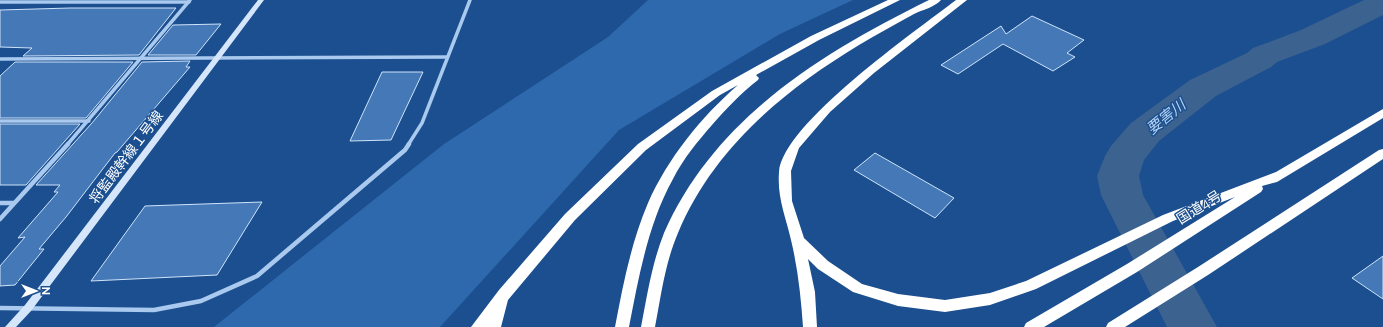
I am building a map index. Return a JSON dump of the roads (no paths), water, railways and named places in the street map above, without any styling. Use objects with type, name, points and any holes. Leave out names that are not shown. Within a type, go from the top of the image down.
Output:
[{"type":"highway","points":[[478,327],[504,294],[570,217],[642,147],[716,93],[815,38],[895,0]]},
{"type":"highway","points":[[648,327],[658,273],[671,233],[691,192],[717,153],[779,93],[840,52],[936,0]]},
{"type":"highway","points":[[810,327],[808,292],[798,240],[786,201],[785,171],[794,147],[826,110],[870,71],[962,0]]},
{"type":"highway","points":[[622,327],[633,271],[647,224],[662,186],[691,141],[724,104],[752,79],[815,38]]},
{"type":"highway","name":"国道4号","points":[[1031,327],[1132,268],[1279,175],[1383,113]]},
{"type":"highway","points":[[1113,327],[1203,271],[1383,153]]},
{"type":"highway","points":[[798,240],[823,265],[858,288],[898,300],[945,306],[990,299],[1031,285],[1168,218],[1279,175]]},
{"type":"highway","points":[[494,327],[504,294]]},
{"type":"street","name":"将監殿幹線１号線","points":[[10,327],[28,308],[261,0]]},
{"type":"street","points":[[0,308],[154,310],[201,301],[257,276],[405,150],[422,122],[470,0]]},
{"type":"street","points":[[0,2],[190,1]]},
{"type":"street","points":[[0,219],[89,120],[140,58],[190,1]]},
{"type":"street","points":[[0,59],[447,57]]},
{"type":"street","points":[[0,121],[89,120]]},
{"type":"street","points":[[0,203],[14,203]]},
{"type":"waterway","name":"要害川","points":[[1192,327],[1122,195],[1118,176],[1125,156],[1145,132],[1203,88],[1259,60],[1265,55],[1313,37],[1383,3]]}]
